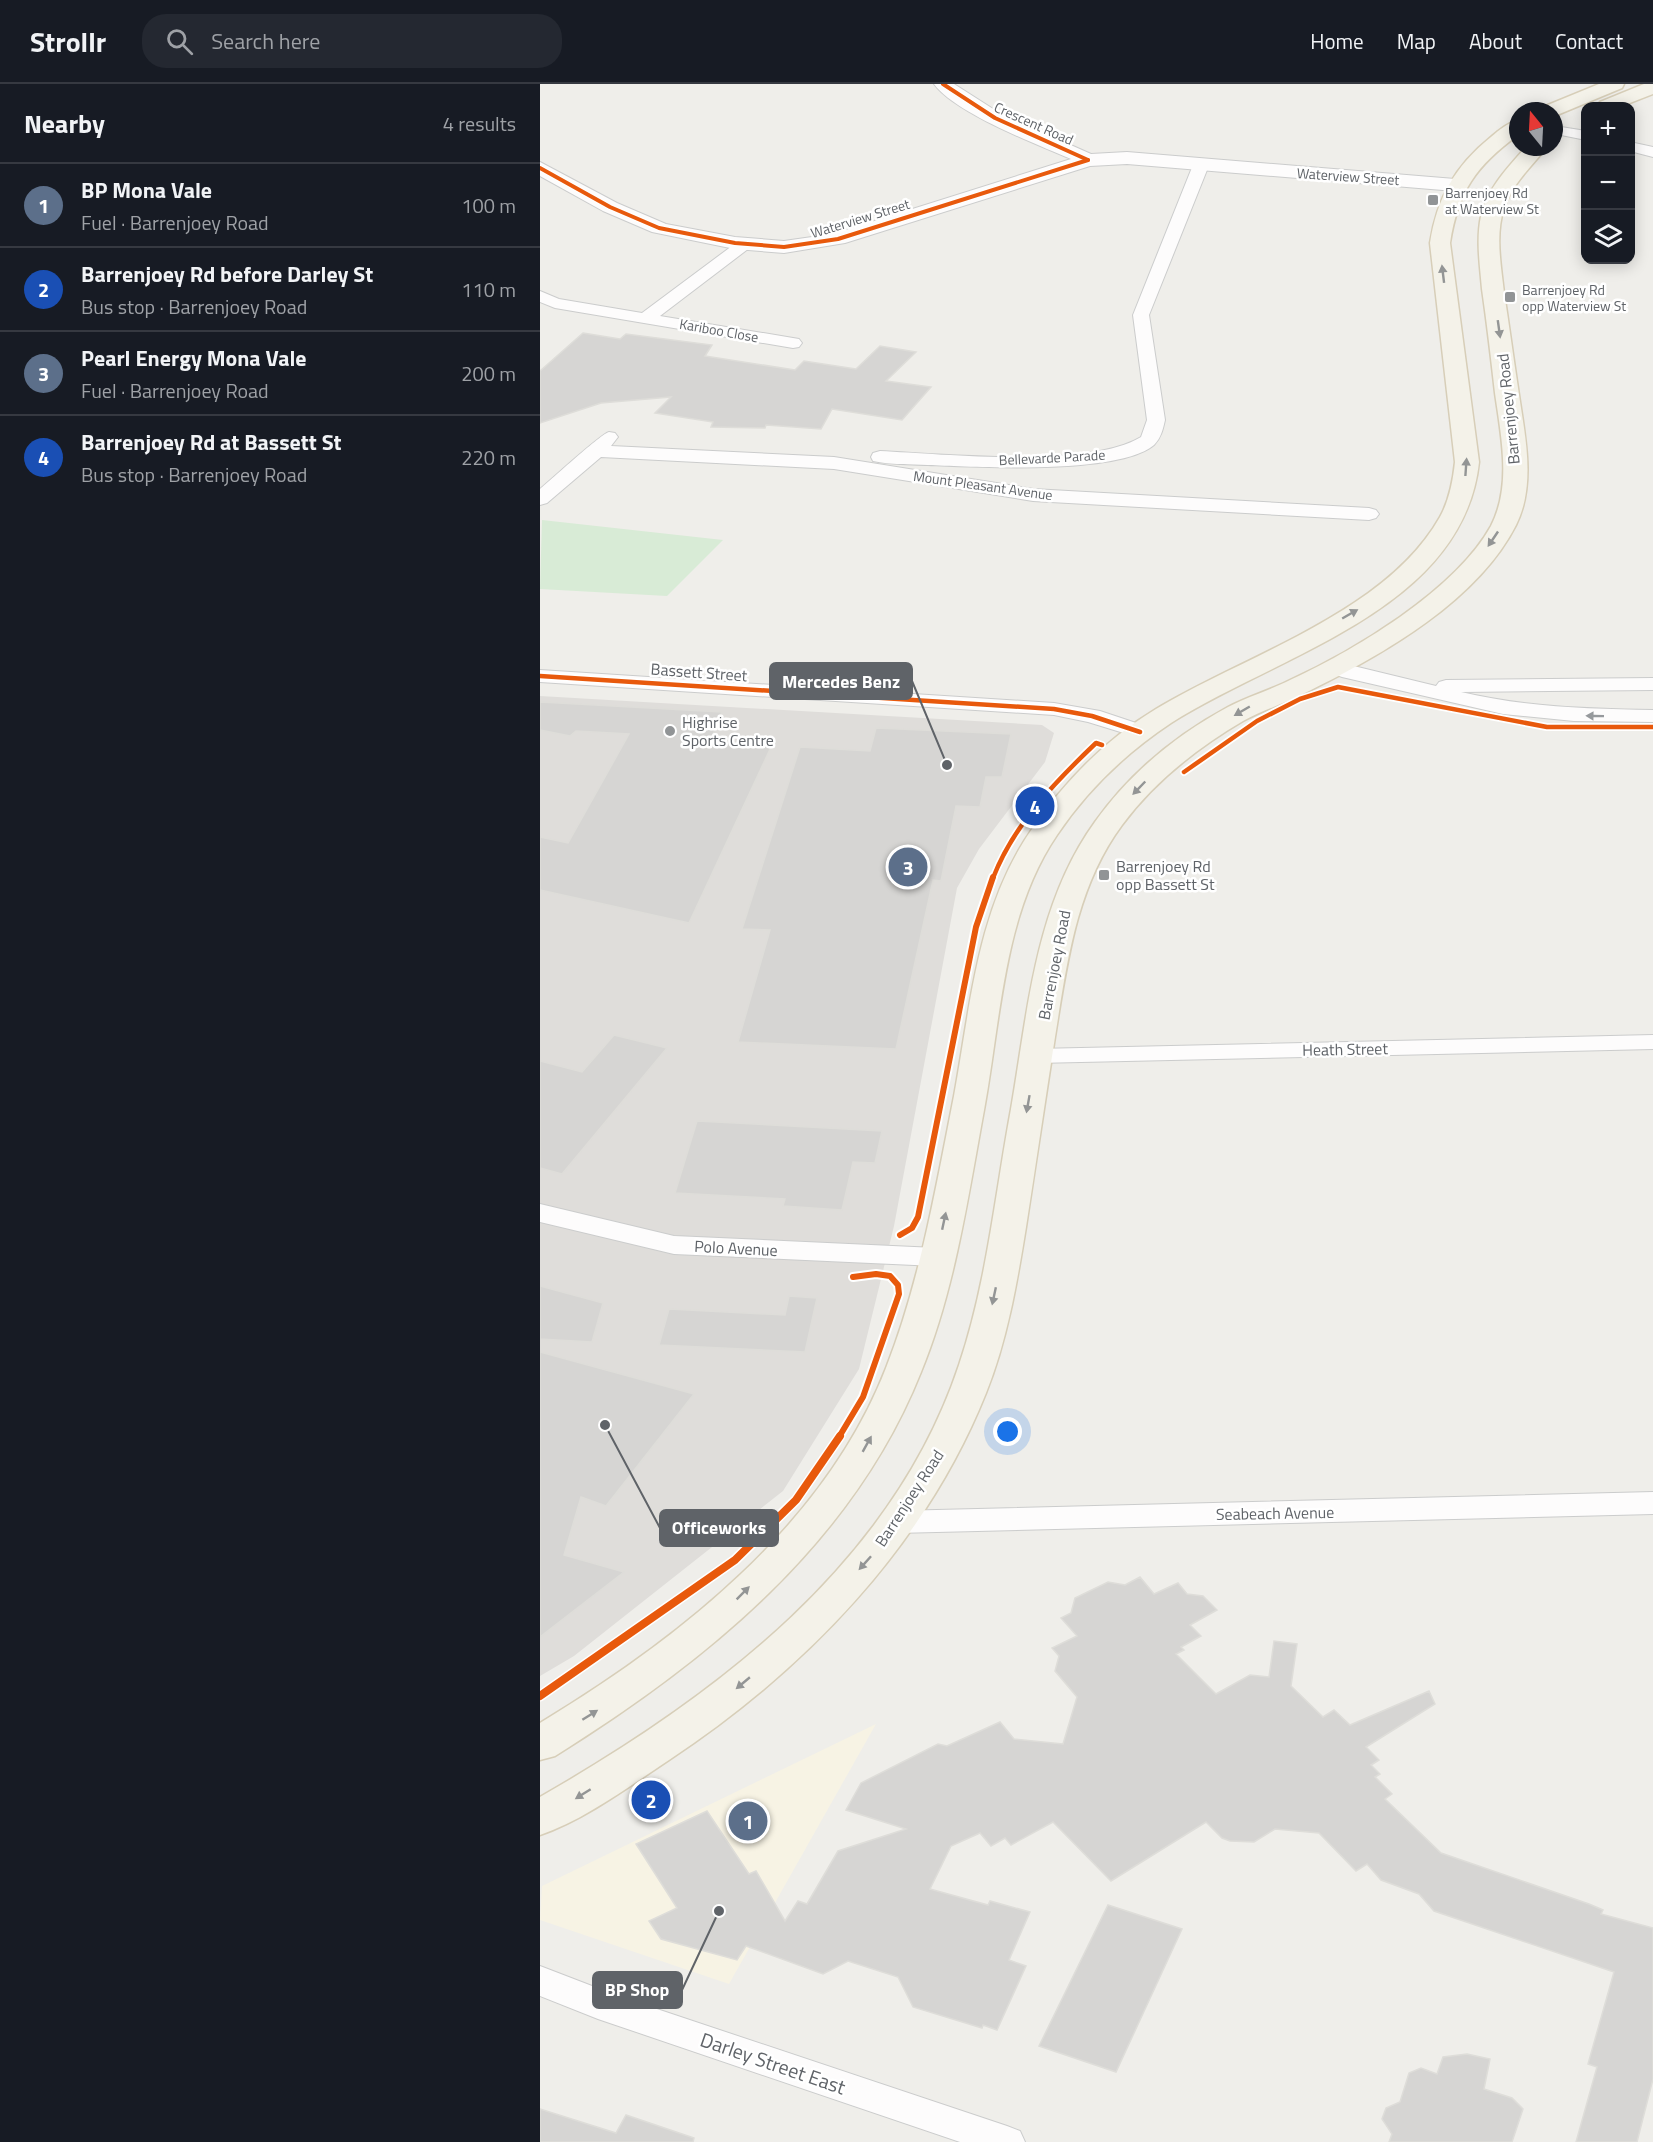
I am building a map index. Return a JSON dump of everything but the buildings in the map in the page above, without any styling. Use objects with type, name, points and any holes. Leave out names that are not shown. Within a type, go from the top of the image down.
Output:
[{"type":"main road","points":[[1563,106],[1615,84]]},
{"type":"main road","points":[[1617,102],[1653,87]]},
{"type":"main road","points":[[1563,130],[1581,120]]},
{"type":"main road","points":[[540,1744],[595,1712],[714,1622],[789,1548],[861,1456],[895,1390],[918,1327],[936,1257],[968,1110],[990,979],[1011,895],[1037,843],[1064,805],[1079,787],[1140,732],[1207,692],[1373,602],[1411,572],[1430,551],[1451,520],[1464,485],[1467,462],[1440,243],[1443,216],[1455,185],[1497,141],[1509,132]]},
{"type":"main road","name":"Barrenjoey Road","points":[[540,1818],[575,1799],[695,1722],[788,1646],[869,1559],[926,1478],[969,1391],[992,1308],[1062,914],[1076,876],[1116,813],[1138,789],[1182,749],[1254,704],[1296,688],[1416,617],[1455,586],[1479,560],[1504,523],[1514,486],[1516,463],[1488,243],[1489,220],[1501,190],[1529,156]]},
{"type":"main road","name":"Waterview Street","points":[[1455,185],[1501,190]]},
{"type":"main road","points":[[1299,643],[1333,667]]},
{"type":"main road","name":"Bassett Street","points":[[1140,732],[1182,749]]},
{"type":"street","name":"Crescent Road","points":[[944,84],[965,102],[995,120],[1088,160]]},
{"type":"street","points":[[1563,134],[1581,135]]},
{"type":"street","points":[[1635,148],[1653,152]]},
{"type":"street","name":"Waterview Street","points":[[540,168],[615,210],[656,227],[742,246],[805,247],[1088,160],[1127,158],[1455,185]]},
{"type":"street","name":"Bellevarde Parade","points":[[808,462],[855,456],[998,461],[1051,460],[1122,452],[1146,442],[1153,434],[1156,420],[1142,315],[1201,165]]},
{"type":"street","name":"Kariboo Close","points":[[646,318],[742,246]]},
{"type":"street","name":"Kariboo Close","points":[[540,296],[555,303],[793,344]]},
{"type":"street","points":[[540,499],[597,451],[610,435]]},
{"type":"street","name":"Mount Pleasant Avenue","points":[[597,451],[834,463],[1033,495],[1370,514]]},
{"type":"street","points":[[1333,667],[1349,674],[1503,708],[1574,716],[1653,716]]},
{"type":"street","name":"Bassett Street","points":[[540,676],[1054,709],[1092,716],[1140,732]]},
{"type":"street","points":[[1416,687],[1653,684]]},
{"type":"street","points":[[1503,708],[1512,685]]},
{"type":"street","name":"Heath Street","points":[[1036,1056],[1653,1042]]},
{"type":"street","name":"Polo Avenue","points":[[540,1213],[674,1245],[936,1257]]},
{"type":"street","name":"Seabeach Avenue","points":[[896,1522],[1652,1507]]},
{"type":"street","name":"Darley Street East","points":[[540,1981],[610,2008],[1007,2142]]},
{"type":"shaded area","points":[[540,696],[1042,725],[1054,733],[1045,762],[979,849],[957,888],[894,1226],[859,1369],[783,1491],[574,1656],[540,1676]]},
{"type":"shaded area","points":[[876,1724],[729,1984],[540,1920],[542,1886]]},
{"type":"green space","points":[[542,520],[723,540],[667,596],[540,589]]},
{"type":"cycle path","points":[[943,84],[995,118],[1088,160]]},
{"type":"cycle path","points":[[540,168],[610,207],[659,228],[735,243],[784,247],[838,239],[1088,160]]},
{"type":"cycle path","points":[[540,676],[1054,709],[1092,716],[1140,732]]},
{"type":"cycle path","points":[[1184,772],[1257,721],[1300,699],[1338,687],[1547,727],[1653,727]]},
{"type":"cycle path","points":[[900,1235],[912,1228],[918,1217],[976,927],[998,865],[1035,806],[1056,781],[1096,743],[1102,745]]},
{"type":"cycle path","points":[[540,1696],[735,1560],[796,1500],[832,1448],[863,1397],[899,1294],[898,1285],[890,1276],[876,1274],[853,1277]]},
{"type":"place","name":"Barrenjoey Rd at Waterview St","points":[[1433,200]]},
{"type":"place","name":"Barrenjoey Rd opp Waterview St","points":[[1510,297]]},
{"type":"place","name":"Highrise Sports Centre","points":[[670,731]]},
{"type":"place","name":"Mercedes Benz","points":[[947,765]]},
{"type":"place","name":"Barrenjoey Rd at Bassett St","points":[[1035,806]]},
{"type":"place","name":"Pearl Energy Mona Vale","points":[[908,867]]},
{"type":"place","name":"Barrenjoey Rd opp Bassett St","points":[[1104,875]]},
{"type":"place","name":"Officeworks","points":[[605,1425]]},
{"type":"place","name":"Barrenjoey Rd before Darley St","points":[[651,1800]]},
{"type":"place","name":"BP Mona Vale","points":[[748,1821]]},
{"type":"place","name":"BP Shop","points":[[719,1911]]}]
